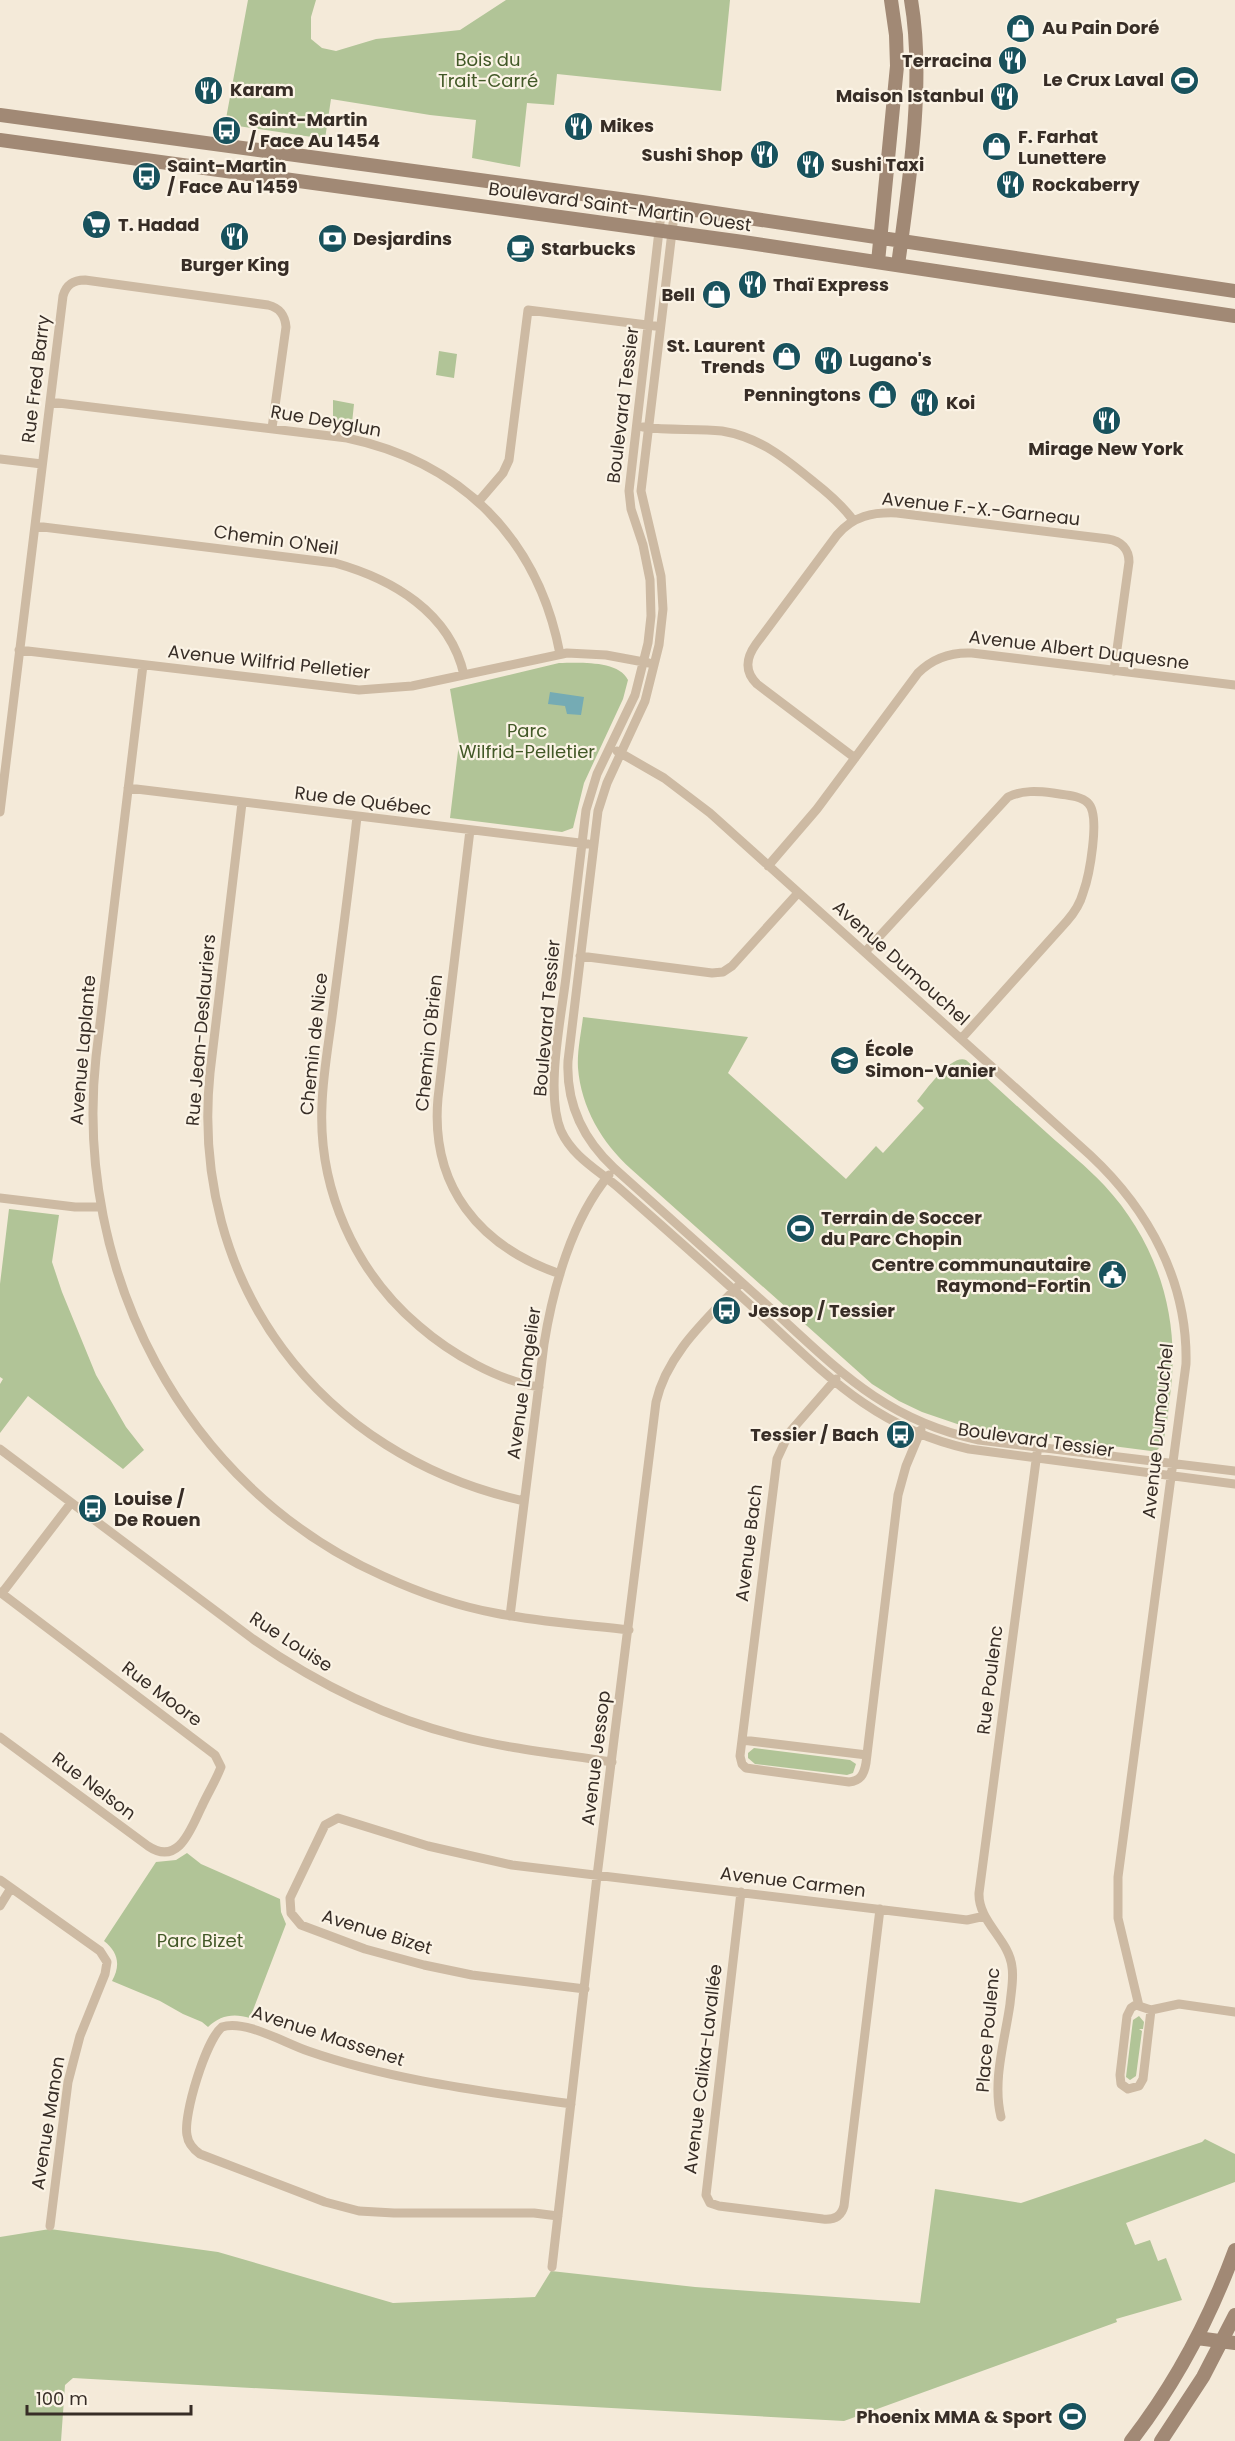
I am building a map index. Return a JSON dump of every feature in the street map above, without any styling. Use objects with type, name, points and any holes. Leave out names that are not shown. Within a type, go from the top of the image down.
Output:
[{"type":"main road","points":[[878,262],[897,57],[891,0]]},
{"type":"main road","points":[[898,265],[916,69],[915,26],[911,0]]},
{"type":"main road","name":"Boulevard Saint-Martin Ouest","points":[[0,115],[669,206],[1235,291]]},
{"type":"main road","name":"Boulevard Saint-Martin Ouest","points":[[0,140],[666,231],[1235,316]]},
{"type":"main road","points":[[1131,2441],[1163,2397],[1197,2338],[1235,2250]]},
{"type":"main road","points":[[1161,2441],[1229,2342],[1235,2315]]},
{"type":"main road","points":[[1197,2338],[1229,2342]]},
{"type":"street","name":"Boulevard Tessier","points":[[669,206],[660,327],[642,498],[657,555],[663,598],[661,630],[645,702],[600,801],[567,1072],[574,1110],[583,1132],[614,1168],[842,1373],[879,1402],[924,1424],[968,1438],[1235,1471]]},
{"type":"street","name":"Boulevard Tessier","points":[[666,231],[649,326],[629,497],[650,580],[651,616],[644,662],[633,701],[591,790],[582,844],[556,1059],[555,1103],[559,1124],[568,1143],[581,1159],[606,1178],[734,1290],[834,1382],[870,1410],[920,1435],[969,1449],[1235,1484]]},
{"type":"street","name":"Rue Fred Barry","points":[[0,812],[2,771],[20,650],[64,293],[72,283],[85,280],[268,304],[278,309],[284,317],[286,328],[272,428]]},
{"type":"street","points":[[479,501],[503,473],[509,460],[528,310],[660,327]]},
{"type":"street","name":"Rue Deyglun","points":[[50,402],[347,438],[395,452],[438,472],[479,501],[508,532],[528,562],[549,613],[560,654]]},
{"type":"street","points":[[637,426],[670,430],[720,431],[738,434],[762,444],[785,458],[828,493],[853,520],[837,535],[756,644],[748,658],[747,667],[750,676],[757,684],[855,758]]},
{"type":"street","points":[[0,459],[42,464]]},
{"type":"street","name":"Avenue F.-X.-Garneau","points":[[853,520],[871,514],[897,513],[1108,539],[1121,543],[1127,552],[1129,562],[1114,670]]},
{"type":"street","name":"Chemin O'Neil","points":[[35,526],[335,563],[365,572],[394,585],[427,611],[451,640],[460,658],[464,675]]},
{"type":"street","name":"Avenue Wilfrid Pelletier","points":[[20,650],[359,690],[401,688],[560,654],[584,653],[655,664]]},
{"type":"street","name":"Avenue Albert Duquesne","points":[[768,866],[799,831],[918,673],[942,657],[972,653],[1235,685]]},
{"type":"street","name":"Avenue Laplante","points":[[143,665],[93,1084],[93,1137],[99,1207],[122,1291],[147,1348],[193,1420],[220,1456],[246,1482],[296,1524],[368,1569],[453,1602],[510,1616],[629,1630]]},
{"type":"street","name":"Avenue Dumouchel","points":[[611,748],[664,778],[691,798],[865,952],[1115,1180],[1141,1213],[1163,1254],[1177,1291],[1186,1343],[1184,1378],[1117,1890],[1118,1918],[1137,2004]]},
{"type":"street","name":"Rue de Québec","points":[[128,788],[594,845]]},
{"type":"street","points":[[865,952],[1008,797],[1028,791],[1075,797],[1087,802],[1093,810],[1094,828],[1085,888],[1078,906],[961,1039]]},
{"type":"street","name":"Rue Jean-Deslauriers","points":[[242,803],[209,1079],[207,1124],[215,1197],[237,1268],[260,1314],[285,1352],[314,1386],[347,1417],[388,1447],[434,1472],[482,1490],[524,1501]]},
{"type":"street","name":"Chemin de Nice","points":[[357,817],[322,1106],[325,1157],[335,1201],[365,1264],[388,1295],[410,1318],[435,1339],[467,1359],[509,1378],[539,1387]]},
{"type":"street","name":"Chemin O'Brien","points":[[470,830],[438,1098],[437,1118],[444,1167],[456,1194],[480,1226],[510,1252],[528,1262],[560,1274]]},
{"type":"street","points":[[580,956],[712,973],[723,972],[732,966],[798,893]]},
{"type":"street","name":"Avenue Langelier","points":[[510,1616],[546,1328],[560,1274],[582,1220],[614,1168]]},
{"type":"street","points":[[0,1198],[75,1207],[99,1207]]},
{"type":"street","name":"Avenue Jessop","points":[[552,2267],[597,1876],[655,1412],[660,1386],[677,1354],[741,1282]]},
{"type":"street","name":"Avenue Bach","points":[[842,1373],[789,1434],[777,1459],[740,1761],[748,1769],[849,1782],[862,1776],[867,1755],[897,1503],[904,1472],[924,1424]]},
{"type":"street","name":"Rue Poulenc","points":[[985,1916],[980,1906],[979,1893],[1038,1447]]},
{"type":"street","name":"Rue Louise","points":[[0,1449],[267,1648],[338,1691],[398,1717],[460,1736],[612,1762]]},
{"type":"street","points":[[1,1593],[71,1503]]},
{"type":"street","name":"Rue Moore","points":[[1,1593],[218,1759],[221,1766],[186,1838],[181,1845],[171,1851]]},
{"type":"street","name":"Rue Nelson","points":[[0,1737],[148,1846],[161,1853],[171,1851]]},
{"type":"street","points":[[742,1740],[867,1755]]},
{"type":"street","name":"Avenue Bizet","points":[[585,1989],[472,1975],[373,1951],[301,1925],[292,1917],[289,1902],[325,1825],[338,1818],[410,1842],[473,1858],[597,1876]]},
{"type":"street","name":"Avenue Carmen","points":[[597,1876],[971,1920],[985,1916]]},
{"type":"street","points":[[0,1880],[11,1888],[0,1906]]},
{"type":"street","name":"Avenue Manon","points":[[11,1888],[100,1951],[106,1959],[107,1969],[84,2024],[70,2076],[50,2226]]},
{"type":"street","name":"Avenue Calixa-Lavallée","points":[[741,1892],[706,2195],[710,2203],[719,2206],[823,2219],[836,2218],[844,2206],[880,1909]]},
{"type":"street","name":"Place Poulenc","points":[[985,1916],[1006,1948],[1012,1967],[1012,1988],[998,2094],[1001,2117]]},
{"type":"street","points":[[1151,2010],[1143,2079],[1139,2086],[1128,2089],[1121,2084],[1120,2074],[1127,2016],[1131,2008],[1137,2004],[1141,2008],[1151,2010],[1175,2004],[1235,2012]]},
{"type":"street","name":"Avenue Massenet","points":[[558,2216],[534,2213],[394,2213],[347,2208],[314,2199],[204,2156],[191,2145],[186,2127],[195,2087],[210,2044],[216,2032],[228,2025],[241,2025],[317,2054],[405,2078],[463,2090],[571,2104]]},
{"type":"green space","name":"Bois du Trait-Carré","points":[[248,0],[316,0],[311,17],[311,39],[322,48],[336,51],[376,39],[460,30],[506,0],[730,0],[721,91],[557,74],[554,105],[527,103],[520,167],[472,158],[476,120],[331,99],[325,139],[225,124]]},
{"type":"green space","points":[[439,351],[457,354],[454,378],[436,375]]},
{"type":"green space","points":[[333,400],[354,404],[352,423],[333,420]]},
{"type":"green space","name":"Parc Wilfrid-Pelletier","points":[[559,663],[607,666],[616,669],[628,680],[623,699],[584,783],[573,828],[562,832],[450,818],[459,743],[450,689]]},
{"type":"green space","points":[[583,1017],[748,1037],[728,1073],[846,1179],[876,1146],[883,1153],[924,1108],[917,1101],[947,1067],[953,1062],[966,1060],[1084,1165],[1104,1185],[1139,1231],[1152,1257],[1161,1283],[1172,1338],[1173,1367],[1162,1445],[1157,1450],[1151,1451],[966,1427],[922,1412],[872,1384],[631,1169],[611,1148],[602,1136],[583,1097],[578,1055]]},
{"type":"green space","points":[[9,1209],[59,1215],[52,1262],[62,1292],[96,1375],[126,1427],[144,1450],[123,1469],[28,1396],[0,1433],[0,1384],[3,1379],[0,1377],[0,1284]]},
{"type":"green space","points":[[754,1748],[850,1760],[856,1764],[853,1773],[847,1775],[755,1764],[748,1758],[748,1753]]},
{"type":"green space","name":"Parc Bizet","points":[[187,1853],[201,1864],[280,1899],[281,1912],[286,1924],[250,2018],[228,2016],[208,2027],[160,2001],[112,1981],[117,1970],[117,1959],[104,1941],[156,1862],[176,1860]]},
{"type":"green space","points":[[1139,2016],[1144,2022],[1143,2029],[1139,2029],[1142,2031],[1136,2076],[1130,2080],[1126,2077],[1133,2020]]},
{"type":"green space","points":[[1205,2139],[1235,2154],[1235,2182],[1126,2223],[1135,2245],[1150,2240],[1158,2261],[1166,2258],[1182,2300],[1116,2319],[1117,2322],[844,2421],[73,2378],[65,2385],[61,2441],[0,2441],[0,2237],[50,2229],[218,2252],[393,2303],[535,2297],[551,2271],[695,2287],[920,2303],[935,2189],[1021,2203],[1202,2142]]},
{"type":"water","points":[[550,692],[584,697],[581,715],[567,714],[565,706],[548,704]]},
{"type":"place","name":"Au Pain Doré","points":[[1021,28]]},
{"type":"place","name":"Terracina","points":[[1013,61]]},
{"type":"place","name":"Le Crux Laval","points":[[1185,80]]},
{"type":"place","name":"Karam","points":[[209,90]]},
{"type":"place","name":"Maison Istanbul","points":[[1005,96]]},
{"type":"place","name":"Mikes","points":[[579,126]]},
{"type":"place","name":"Saint-Martin / Face Au 1454","points":[[227,130]]},
{"type":"place","name":"F. Farhat Lunettere","points":[[997,147]]},
{"type":"place","name":"Sushi Shop","points":[[764,155]]},
{"type":"place","name":"Sushi Taxi","points":[[810,165]]},
{"type":"place","name":"Saint-Martin / Face Au 1459","points":[[146,176]]},
{"type":"place","name":"Rockaberry","points":[[1011,185]]},
{"type":"place","name":"T. Hadad","points":[[97,225]]},
{"type":"place","name":"Burger King","points":[[235,236]]},
{"type":"place","name":"Desjardins","points":[[332,239]]},
{"type":"place","name":"Starbucks","points":[[520,249]]},
{"type":"place","name":"Thaï Express","points":[[752,285]]},
{"type":"place","name":"Bell","points":[[716,295]]},
{"type":"place","name":"St. Laurent Trends","points":[[786,356]]},
{"type":"place","name":"Lugano's","points":[[828,360]]},
{"type":"place","name":"Penningtons","points":[[882,395]]},
{"type":"place","name":"Koi","points":[[925,403]]},
{"type":"place","name":"Mirage New York","points":[[1106,420]]},
{"type":"place","name":"École Simon-Vanier","points":[[844,1060]]},
{"type":"place","name":"Terrain de Soccer du Parc Chopin","points":[[800,1228]]},
{"type":"place","name":"Centre communautaire Raymond-Fortin","points":[[1112,1275]]},
{"type":"place","name":"Jessop / Tessier","points":[[727,1311]]},
{"type":"place","name":"Tessier / Bach","points":[[900,1435]]},
{"type":"place","name":"Louise / De Rouen","points":[[93,1509]]},
{"type":"place","name":"Phoenix MMA & Sport","points":[[1073,2417]]}]
